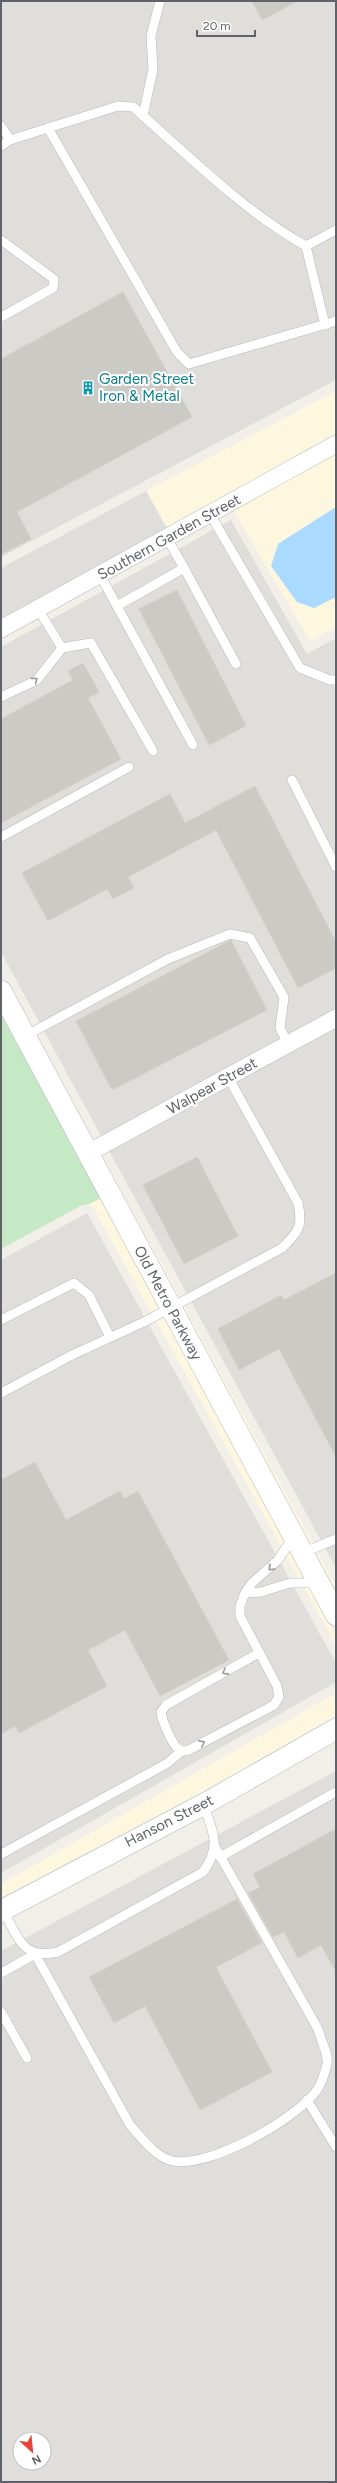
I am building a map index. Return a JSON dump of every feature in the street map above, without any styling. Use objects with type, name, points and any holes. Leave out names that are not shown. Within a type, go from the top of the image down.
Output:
[{"type":"street","name":"Southern Garden Street","points":[[1,629],[336,444]]},
{"type":"street","name":"Old Metro Parkway","points":[[1,991],[336,1615]]},
{"type":"street","name":"Walpear Street","points":[[88,1153],[336,1018]]},
{"type":"street","name":"Hanson Street","points":[[2,1911],[203,1804],[336,1730]]},
{"type":"lane","points":[[143,116],[153,69],[151,36],[160,1]]},
{"type":"lane","points":[[1,146],[10,140],[118,106],[133,107],[222,185],[286,235],[306,246],[325,325]]},
{"type":"lane","points":[[1,126],[10,140]]},
{"type":"lane","points":[[48,128],[177,352],[189,364],[336,321]]},
{"type":"lane","points":[[306,246],[336,230]]},
{"type":"lane","points":[[1,240],[54,279],[54,288],[1,317]]},
{"type":"lane","points":[[210,514],[300,668],[330,680],[336,680]]},
{"type":"lane","points":[[167,538],[236,664]]},
{"type":"lane","points":[[117,606],[184,568]]},
{"type":"lane","points":[[100,575],[193,745]]},
{"type":"lane","points":[[38,609],[62,648]]},
{"type":"lane","points":[[1,697],[37,680],[62,648],[91,643],[153,751]]},
{"type":"lane","points":[[1,837],[129,767]]},
{"type":"lane","points":[[292,780],[336,866]]},
{"type":"lane","points":[[25,1036],[168,959],[230,934],[250,938],[284,997],[280,1028],[288,1044]]},
{"type":"lane","points":[[1,1393],[282,1248],[296,1234],[301,1221],[298,1203],[228,1077]]},
{"type":"lane","points":[[1,1320],[74,1283],[89,1295],[110,1337]]},
{"type":"lane","points":[[1,1854],[166,1764],[182,1751],[200,1744],[274,1705],[279,1697],[277,1686],[240,1616],[240,1606],[245,1593],[252,1583],[298,1545],[336,1539]]},
{"type":"lane","points":[[245,1593],[261,1592],[290,1583],[319,1583]]},
{"type":"lane","points":[[182,1751],[176,1748],[162,1720],[161,1712],[166,1705],[259,1653]]},
{"type":"lane","points":[[220,1857],[336,1792]]},
{"type":"lane","points":[[2,1911],[24,1948],[34,1954],[44,1955],[58,1952],[203,1872],[212,1860],[214,1833],[203,1804]]},
{"type":"lane","points":[[34,1954],[130,2125],[147,2144],[168,2160],[191,2162],[215,2156],[289,2118],[318,2089],[328,2062],[318,2029],[214,1847]]},
{"type":"lane","points":[[1,1973],[34,1954]]},
{"type":"lane","points":[[1,2012],[26,2058]]},
{"type":"lane","points":[[307,2100],[336,2147]]},
{"type":"shaded area","points":[[1,1],[336,1],[336,380],[1,557]]},
{"type":"shaded area","points":[[336,391],[336,507],[278,544],[314,608],[336,597],[336,627],[310,641],[234,511],[229,511],[169,532],[146,491]]},
{"type":"shaded area","points":[[146,491],[169,532],[1,633],[1,568]]},
{"type":"shaded area","points":[[231,520],[307,654],[336,638],[336,1568],[1,952],[1,647]]},
{"type":"shaded area","points":[[28,1019],[336,1586],[336,1594]]},
{"type":"shaded area","points":[[101,1198],[336,1636],[336,1645],[94,1209],[89,1204]]},
{"type":"shaded area","points":[[87,1213],[336,1663],[336,1682],[1,1873],[1,1260]]},
{"type":"shaded area","points":[[336,1693],[336,1716],[202,1792],[1,1898],[1,1884]]},
{"type":"shaded area","points":[[336,1771],[336,2482],[1,2482],[1,1951]]},
{"type":"green space","points":[[1,1012],[101,1198],[89,1204],[82,1205],[1,1249]]},
{"type":"water","points":[[336,507],[336,597],[314,608],[297,602],[271,566],[278,544]]},
{"type":"building","points":[[252,1],[297,1],[262,20]]},
{"type":"building","name":"Garden Street Iron & Metal","points":[[123,292],[192,417],[17,512],[31,539],[1,554],[1,359]]},
{"type":"building","points":[[177,590],[246,726],[209,745],[139,609]]},
{"type":"building","points":[[83,663],[99,692],[88,698],[121,759],[1,823],[1,719],[73,680],[68,671]]},
{"type":"building","points":[[255,786],[336,942],[336,968],[298,988],[216,830],[128,877],[134,888],[113,899],[107,889],[48,921],[22,873],[170,794],[185,823]]},
{"type":"building","points":[[231,940],[267,1010],[112,1090],[76,1021]]},
{"type":"building","points":[[197,1157],[238,1236],[184,1264],[143,1185]]},
{"type":"building","points":[[336,1273],[336,1457],[279,1349],[239,1370],[218,1329],[281,1295],[284,1300]]},
{"type":"building","points":[[35,1462],[66,1520],[120,1491],[124,1499],[138,1491],[229,1660],[160,1696],[125,1630],[88,1650],[107,1686],[19,1733],[15,1726],[1,1734],[1,1480]]},
{"type":"building","points":[[336,1829],[336,1972],[321,1945],[298,1958],[284,1932],[273,1937],[248,1893],[260,1887],[253,1874]]},
{"type":"building","points":[[237,1899],[262,1943],[216,1967],[272,2072],[200,2110],[145,2006],[114,2023],[89,1977]]},
{"type":"place","name":"Garden Street Iron & Metal","points":[[88,388]]}]
